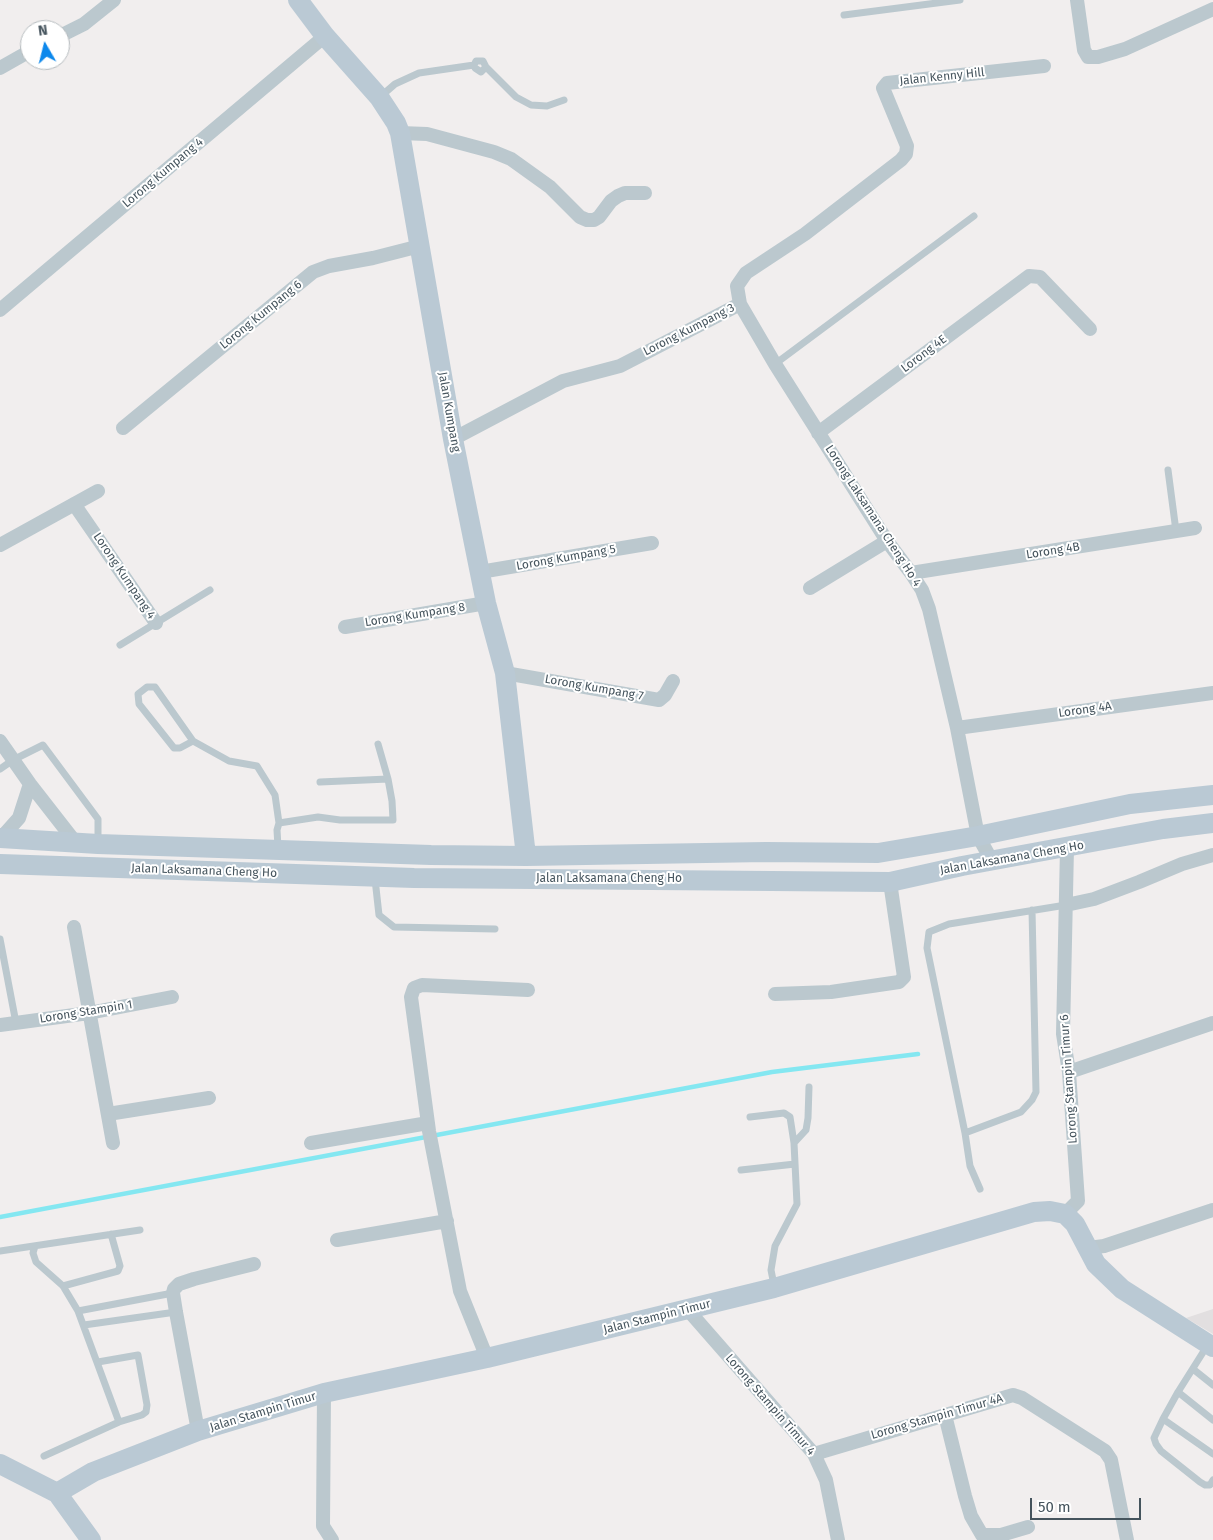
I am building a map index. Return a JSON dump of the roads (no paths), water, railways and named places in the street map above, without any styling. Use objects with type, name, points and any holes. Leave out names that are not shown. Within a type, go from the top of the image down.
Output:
[{"type":"main road","name":"Jalan Kumpang","points":[[298,0],[325,36],[379,97],[396,123],[400,133],[453,439],[486,603],[505,673],[526,856]]},
{"type":"main road","name":"Jalan Laksamana Cheng Ho","points":[[0,838],[98,844],[430,855],[878,853],[978,836],[1130,804],[1213,795]]},
{"type":"main road","name":"Jalan Laksamana Cheng Ho","points":[[0,864],[375,877],[890,882],[1164,829],[1213,823]]},
{"type":"main road","name":"Jalan Stampin Timur","points":[[57,1493],[93,1472],[198,1431],[324,1393],[487,1358],[688,1310],[774,1288],[1020,1215],[1050,1211],[1065,1214]]},
{"type":"main road","points":[[1065,1214],[1075,1224],[1096,1264],[1122,1289],[1211,1346]]},
{"type":"main road","points":[[0,1464],[57,1493],[91,1540]]},
{"type":"street","points":[[70,31],[84,24],[114,0]]},
{"type":"street","points":[[1077,0],[1084,50],[1088,57],[1098,58],[1125,50],[1213,9]]},
{"type":"street","name":"Lorong Kumpang 4","points":[[0,310],[325,36]]},
{"type":"street","points":[[0,68],[20,57]]},
{"type":"street","name":"Jalan Kenny Hill","points":[[906,154],[907,146],[883,88],[887,83],[1044,66]]},
{"type":"street","points":[[400,133],[427,134],[494,152],[512,160],[550,187],[580,217],[587,220],[594,220],[599,217],[611,201],[618,196],[625,193],[645,193]]},
{"type":"street","name":"Lorong Kumpang 3","points":[[453,439],[563,382],[620,366],[740,304],[737,286],[746,273],[805,234],[901,160],[906,154]]},
{"type":"street","name":"Lorong Kumpang 6","points":[[123,428],[313,272],[329,266],[420,246]]},
{"type":"street","name":"Lorong 4E","points":[[818,433],[1029,276],[1040,277],[1090,328]]},
{"type":"street","name":"Lorong Laksamana Cheng Ho 4","points":[[740,304],[818,433],[887,541],[922,590],[957,728],[978,836],[992,861]]},
{"type":"street","points":[[0,545],[98,491]]},
{"type":"street","name":"Lorong Kumpang 4","points":[[74,504],[156,623]]},
{"type":"street","name":"Lorong 4B","points":[[911,573],[1195,528]]},
{"type":"street","points":[[810,588],[887,541]]},
{"type":"street","name":"Lorong Kumpang 5","points":[[480,572],[652,543]]},
{"type":"street","name":"Lorong Kumpang 8","points":[[345,626],[486,603]]},
{"type":"street","name":"Lorong Kumpang 7","points":[[505,673],[659,700],[665,695],[673,681]]},
{"type":"street","name":"Lorong 4A","points":[[957,728],[1213,693]]},
{"type":"street","points":[[0,741],[30,784],[76,843]]},
{"type":"street","points":[[0,838],[19,818],[30,784]]},
{"type":"street","name":"Lorong Stampin Timur 6","points":[[1065,1214],[1078,1201],[1069,1072],[1063,1034],[1067,848]]},
{"type":"street","points":[[1066,905],[1094,899],[1182,864],[1213,855]]},
{"type":"street","points":[[775,994],[832,992],[899,982],[904,977],[890,882]]},
{"type":"street","points":[[74,926],[113,1143]]},
{"type":"street","points":[[487,1358],[460,1291],[428,1127],[411,997],[414,988],[422,985],[528,990]]},
{"type":"street","name":"Lorong Stampin 1","points":[[0,1025],[89,1013],[172,997]]},
{"type":"street","points":[[1069,1072],[1213,1023]]},
{"type":"street","points":[[108,1114],[209,1098]]},
{"type":"street","points":[[312,1143],[428,1127]]},
{"type":"street","points":[[1088,1248],[1104,1246],[1213,1210]]},
{"type":"street","points":[[337,1240],[447,1221]]},
{"type":"street","points":[[198,1431],[176,1312],[174,1289],[179,1284],[194,1278],[254,1264]]},
{"type":"street","name":"Lorong Stampin Timur 4","points":[[688,1310],[814,1454],[826,1480],[838,1540]]},
{"type":"street","points":[[324,1393],[323,1526],[332,1540]]},
{"type":"street","name":"Lorong Stampin Timur 4A","points":[[814,1454],[1013,1395],[1022,1398],[1105,1451],[1111,1460],[1127,1540]]},
{"type":"street","points":[[945,1415],[971,1516],[982,1535],[1001,1535],[1028,1527]]},
{"type":"lane","points":[[844,15],[960,0]]},
{"type":"lane","points":[[379,97],[395,84],[418,73],[474,65],[481,72],[486,67],[516,98],[531,105],[547,106],[564,100]]},
{"type":"lane","points":[[775,364],[974,216]]},
{"type":"lane","points":[[1168,470],[1176,532]]},
{"type":"lane","points":[[120,646],[210,590]]},
{"type":"lane","points":[[193,741],[180,748],[174,748],[139,704],[138,694],[147,687],[155,688],[193,741],[229,760],[257,766],[275,795],[279,823],[277,830],[278,850]]},
{"type":"lane","points":[[279,823],[318,817],[340,820],[393,820],[388,779],[378,744]]},
{"type":"lane","points":[[0,769],[13,760],[43,745],[98,819],[98,844]]},
{"type":"lane","points":[[320,782],[388,779]]},
{"type":"lane","points":[[375,877],[379,915],[394,927],[495,929]]},
{"type":"lane","points":[[980,1190],[970,1166],[927,948],[928,932],[949,924],[1066,905]]},
{"type":"lane","points":[[965,1133],[1021,1112],[1032,1100],[1036,1092],[1032,910]]},
{"type":"lane","points":[[0,939],[16,1023]]},
{"type":"lane","points":[[794,1143],[806,1130],[809,1087]]},
{"type":"lane","points":[[750,1117],[784,1113],[790,1117],[794,1143],[797,1204],[775,1246],[771,1270],[774,1288]]},
{"type":"lane","points":[[741,1170],[795,1164]]},
{"type":"lane","points":[[0,1251],[140,1230]]},
{"type":"lane","points":[[63,1286],[118,1271],[120,1266],[111,1234]]},
{"type":"lane","points":[[35,1246],[33,1253],[36,1262],[63,1286],[78,1310],[119,1422]]},
{"type":"lane","points":[[78,1310],[173,1293]]},
{"type":"lane","points":[[84,1325],[176,1312]]},
{"type":"lane","points":[[1211,1346],[1178,1392],[1154,1438],[1161,1451],[1205,1485],[1210,1485],[1213,1480]]},
{"type":"lane","points":[[44,1456],[119,1422],[146,1412],[147,1405],[139,1357],[136,1354],[98,1362]]},
{"type":"lane","points":[[1193,1369],[1213,1385]]},
{"type":"lane","points":[[1178,1392],[1213,1420]]},
{"type":"lane","points":[[1163,1419],[1213,1454]]},
{"type":"waterway","points":[[0,1217],[772,1072],[918,1054]]}]
